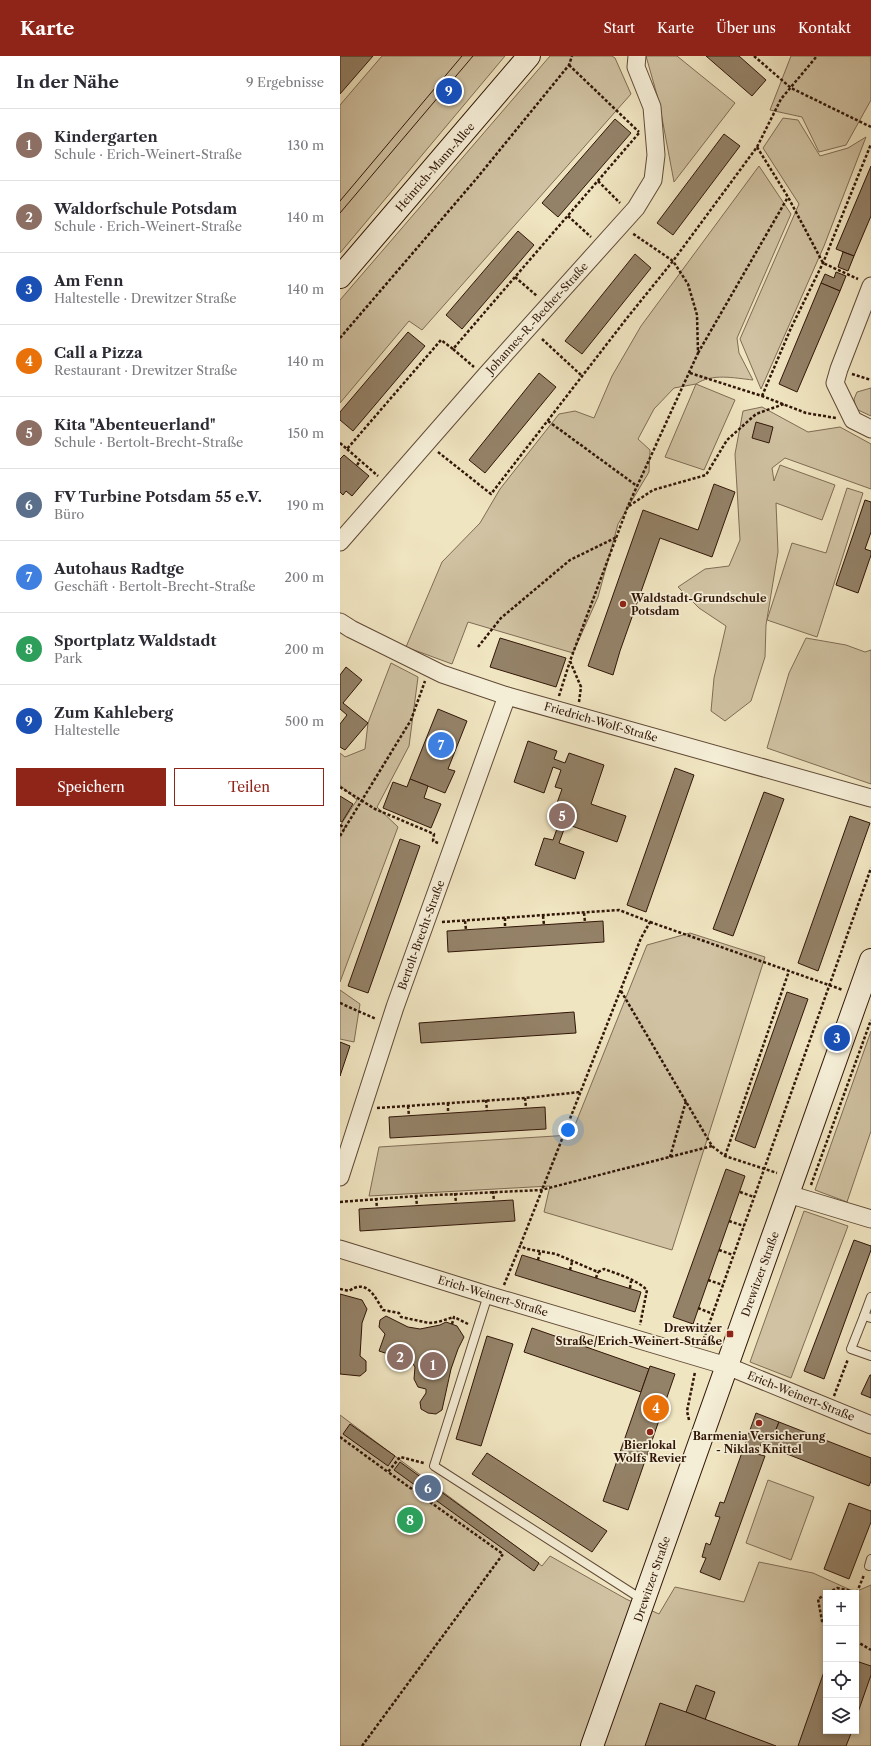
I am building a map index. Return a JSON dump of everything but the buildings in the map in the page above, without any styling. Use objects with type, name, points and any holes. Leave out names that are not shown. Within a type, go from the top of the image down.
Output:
[{"type":"street","name":"Heinrich-Mann-Allee","points":[[340,278],[529,56]]},
{"type":"street","name":"Johannes-R.-Becher-Straße","points":[[340,542],[485,376],[636,208],[653,180],[656,155],[647,132],[652,107],[632,60]]},
{"type":"street","points":[[868,284],[835,383],[853,420],[871,429]]},
{"type":"street","name":"Friedrich-Wolf-Straße","points":[[340,622],[351,629],[442,674],[507,696],[871,798]]},
{"type":"street","name":"Bertolt-Brecht-Straße","points":[[340,1176],[389,1024],[507,696]]},
{"type":"street","name":"Drewitzer Straße","points":[[592,1746],[727,1366],[796,1191],[858,996],[871,960]]},
{"type":"street","points":[[796,1191],[871,1219]]},
{"type":"street","name":"Erich-Weinert-Straße","points":[[340,1249],[493,1297],[727,1366],[871,1425]]},
{"type":"lane","points":[[493,1297],[478,1327],[434,1466],[644,1600]]},
{"type":"lane","points":[[871,1297],[868,1317],[851,1349],[871,1356]]},
{"type":"path","points":[[340,338],[477,178],[568,65],[572,56]]},
{"type":"path","points":[[754,56],[791,88],[871,127]]},
{"type":"path","points":[[435,449],[491,494],[627,318],[674,261],[757,147],[781,99],[817,56]]},
{"type":"path","points":[[453,349],[598,181],[647,132],[568,65]]},
{"type":"path","points":[[762,396],[823,263],[871,144]]},
{"type":"path","points":[[757,147],[788,197],[823,263],[868,284]]},
{"type":"path","points":[[598,181],[631,213]]},
{"type":"path","points":[[555,709],[570,661],[618,537],[628,506],[637,486],[698,353],[788,197]]},
{"type":"path","points":[[568,216],[602,246]]},
{"type":"path","points":[[631,232],[674,261],[688,284],[697,315],[698,353]]},
{"type":"path","points":[[515,277],[548,305]]},
{"type":"path","points":[[542,339],[582,376]]},
{"type":"path","points":[[347,449],[442,340],[485,376]]},
{"type":"path","points":[[690,373],[762,396],[806,413],[853,420]]},
{"type":"path","points":[[628,506],[653,490],[706,475],[727,440],[756,414],[784,404]]},
{"type":"path","points":[[548,421],[637,486]]},
{"type":"path","points":[[340,443],[390,486]]},
{"type":"path","points":[[356,465],[360,461]]},
{"type":"path","points":[[478,647],[501,618],[570,560],[618,537]]},
{"type":"path","points":[[570,661],[581,687],[580,700],[575,714]]},
{"type":"path","points":[[340,836],[411,720],[430,668]]},
{"type":"path","points":[[340,787],[363,800],[375,809],[434,834],[433,841],[452,848]]},
{"type":"path","points":[[340,825],[345,828]]},
{"type":"path","points":[[689,1424],[688,1411],[698,1358],[871,868]]},
{"type":"path","points":[[425,923],[619,910],[858,996]]},
{"type":"path","points":[[584,913],[585,922]]},
{"type":"path","points":[[543,916],[544,925]]},
{"type":"path","points":[[505,918],[505,927]]},
{"type":"path","points":[[466,921],[466,930]]},
{"type":"path","points":[[493,1297],[520,1246],[641,938],[650,922]]},
{"type":"path","points":[[725,1156],[789,971]]},
{"type":"path","points":[[621,991],[712,1146],[725,1156],[764,1169],[796,1191],[871,1020]]},
{"type":"path","points":[[340,1003],[389,1024]]},
{"type":"path","points":[[362,1109],[525,1098],[580,1092]]},
{"type":"path","points":[[525,1098],[526,1108]]},
{"type":"path","points":[[486,1100],[487,1111]]},
{"type":"path","points":[[670,1157],[686,1100]]},
{"type":"path","points":[[448,1103],[448,1113]]},
{"type":"path","points":[[408,1106],[409,1116]]},
{"type":"path","points":[[340,1202],[376,1198],[493,1191],[542,1190],[712,1146]]},
{"type":"path","points":[[493,1191],[494,1201]]},
{"type":"path","points":[[740,1192],[754,1197]]},
{"type":"path","points":[[455,1194],[456,1203]]},
{"type":"path","points":[[416,1196],[417,1206]]},
{"type":"path","points":[[376,1198],[377,1208]]},
{"type":"path","points":[[729,1221],[744,1226]]},
{"type":"path","points":[[520,1246],[540,1252],[556,1254],[598,1272]]},
{"type":"path","points":[[719,1250],[734,1255]]},
{"type":"path","points":[[538,1260],[540,1252]]},
{"type":"path","points":[[570,1270],[572,1262]]},
{"type":"path","points":[[596,1278],[598,1272],[604,1269],[632,1281],[647,1290],[637,1340]]},
{"type":"path","points":[[708,1280],[723,1285]]},
{"type":"path","points":[[630,1288],[632,1281]]},
{"type":"path","points":[[340,1289],[349,1291],[355,1287],[364,1287],[375,1294],[383,1310],[399,1313],[401,1317],[428,1323],[438,1322],[454,1317]]},
{"type":"path","points":[[698,1308],[713,1314]]},
{"type":"path","points":[[452,1324],[454,1317]]},
{"type":"path","points":[[454,1317],[461,1322],[478,1327]]},
{"type":"path","points":[[830,1407],[851,1349]]},
{"type":"path","points":[[340,1437],[503,1554],[362,1746]]},
{"type":"path","points":[[388,1472],[400,1457],[434,1466]]},
{"type":"path","points":[[858,1590],[870,1562]]},
{"type":"path","points":[[834,1590],[837,1588],[847,1590]]},
{"type":"path","points":[[823,1596],[818,1599],[823,1622]]},
{"type":"path","points":[[859,1643],[871,1650]]},
{"type":"shaded area","points":[[382,56],[505,56],[340,253],[340,105]]},
{"type":"shaded area","points":[[550,56],[612,56],[615,58],[631,94],[422,330],[409,321],[340,403],[340,300]]},
{"type":"shaded area","points":[[646,56],[677,56],[735,103],[674,182],[659,102]]},
{"type":"shaded area","points":[[791,56],[871,56],[871,100],[846,145],[819,152],[802,117],[770,110]]},
{"type":"shaded area","points":[[783,118],[798,120],[820,156],[848,148],[866,137],[824,246],[761,389],[740,339],[799,204],[763,148]]},
{"type":"shaded area","points":[[759,166],[791,214],[737,338],[739,353],[753,380],[731,377],[716,377],[709,378],[696,384],[674,388],[654,409],[638,439],[650,450],[649,472],[618,524],[598,597],[573,653],[468,622],[452,664],[406,647],[442,562],[480,523],[500,489],[559,414],[575,411],[594,418],[612,376],[641,326]]},
{"type":"shaded area","points":[[696,384],[735,400],[704,470],[665,457]]},
{"type":"shaded area","points":[[871,388],[871,416],[856,409],[854,399],[857,392]]},
{"type":"shaded area","points":[[762,407],[808,432],[840,427],[871,444],[871,489],[785,458],[772,468],[774,481],[780,465],[835,485],[822,520],[776,503],[778,552],[766,625],[765,657],[751,701],[725,721],[711,711],[714,678],[726,626],[699,608],[678,587],[705,569],[729,566],[740,540],[735,454],[743,411]]},
{"type":"shaded area","points":[[847,488],[863,493],[817,637],[767,620],[792,543],[826,553]]},
{"type":"shaded area","points":[[806,638],[846,645],[865,652],[871,650],[871,784],[767,748],[789,673]]},
{"type":"shaded area","points":[[391,663],[418,677],[409,746],[377,807],[398,827],[340,982],[340,826],[357,800],[340,785],[340,753],[345,757],[365,749],[368,723]]},
{"type":"shaded area","points":[[690,933],[765,957],[672,1250],[544,1212],[550,1186],[369,1196],[379,1147],[571,1135],[647,945]]},
{"type":"shaded area","points":[[340,990],[360,1004],[354,1042],[340,1039]]},
{"type":"shaded area","points":[[871,1031],[871,1131],[847,1202],[815,1190]]},
{"type":"shaded area","points":[[804,1211],[848,1226],[791,1378],[750,1362]]},
{"type":"shaded area","points":[[340,1415],[542,1566],[550,1556],[626,1599],[659,1614],[675,1587],[744,1602],[759,1562],[813,1573],[851,1590],[823,1590],[823,1734],[859,1734],[859,1590],[871,1585],[871,1746],[340,1746]]},
{"type":"shaded area","points":[[768,1480],[814,1497],[791,1560],[746,1543]]},
{"type":"tram line","points":[[340,201],[462,56]]},
{"type":"tram line","points":[[340,213],[473,56]]},
{"type":"place","name":"Zum Kahleberg","points":[[449,91]]},
{"type":"place","name":"Waldstadt-Grundschule Potsdam","points":[[623,604]]},
{"type":"place","name":"Autohaus Radtge","points":[[441,745]]},
{"type":"place","name":"Kita \"Abenteuerland\"","points":[[562,816]]},
{"type":"place","name":"Am Fenn","points":[[837,1038]]},
{"type":"place","name":"Drewitzer Straße/Erich-Weinert-Straße","points":[[730,1334]]},
{"type":"place","name":"Waldorfschule Potsdam","points":[[400,1357]]},
{"type":"place","name":"Kindergarten","points":[[433,1365]]},
{"type":"place","name":"Call a Pizza","points":[[656,1408]]},
{"type":"place","name":"Barmenia Versicherung - Niklas Knittel","points":[[759,1423]]},
{"type":"place","name":"Bierlokal Wolfs Revier","points":[[650,1432]]},
{"type":"place","name":"FV Turbine Potsdam 55 e.V.","points":[[428,1488]]},
{"type":"place","name":"Sportplatz Waldstadt","points":[[410,1520]]}]
